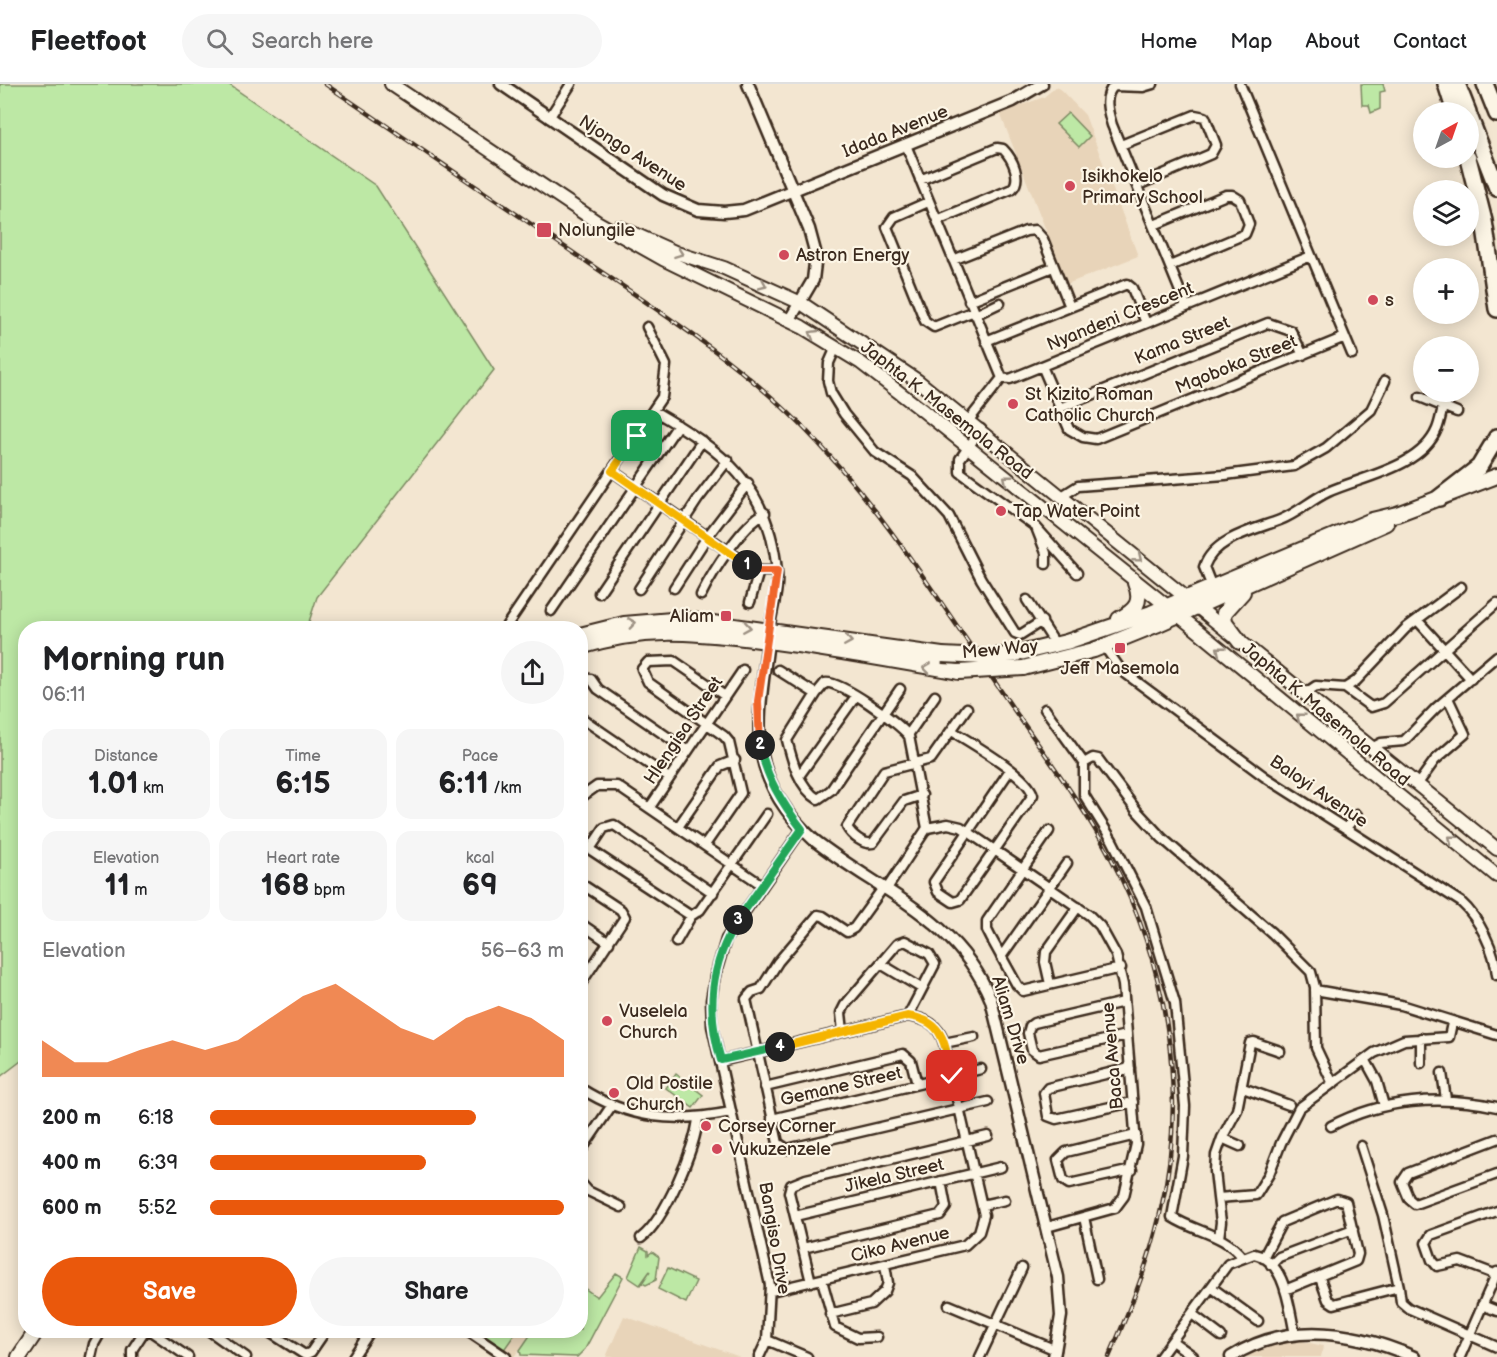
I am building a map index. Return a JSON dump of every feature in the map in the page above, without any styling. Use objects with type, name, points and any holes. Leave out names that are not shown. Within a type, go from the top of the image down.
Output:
[{"type":"highway","points":[[1446,84],[1452,102]]},
{"type":"highway","points":[[1457,84],[1464,102]]},
{"type":"highway","points":[[1485,84],[1497,114]]},
{"type":"highway","points":[[1479,141],[1497,188]]},
{"type":"highway","points":[[1470,168],[1486,232],[1497,309]]},
{"type":"highway","points":[[1439,498],[1479,467],[1497,437]]},
{"type":"main road","name":"Japhta K. Masemola Road","points":[[391,84],[637,246],[789,321],[836,347],[922,410],[1497,876]]},
{"type":"main road","name":"Japhta K. Masemola Road","points":[[567,200],[636,235],[724,268],[801,303],[855,337],[935,393],[981,429],[1497,849]]},
{"type":"main road","points":[[922,410],[935,393]]},
{"type":"main road","name":"Mew Way","points":[[588,645],[631,635],[682,631],[768,636],[942,655],[979,657],[1016,654],[1094,633],[1212,587],[1372,520],[1397,514],[1497,476]]},
{"type":"main road","name":"Mew Way","points":[[588,633],[618,625],[658,619],[697,620],[768,636],[959,672],[1023,668],[1104,646],[1177,616],[1368,533],[1397,514]]},
{"type":"main road","points":[[1094,633],[1135,608],[1139,597],[1135,583]]},
{"type":"main road","points":[[1240,642],[1225,621],[1224,611],[1248,586]]},
{"type":"main road","points":[[19,1357],[32,1338]]},
{"type":"street","name":"Njongo Avenue","points":[[501,84],[663,195],[698,210],[738,211],[792,192]]},
{"type":"street","points":[[549,117],[571,84]]},
{"type":"street","points":[[748,84],[813,239],[816,255],[815,272],[801,303],[789,321]]},
{"type":"street","name":"Idada Avenue","points":[[792,192],[1021,97],[1042,84]]},
{"type":"street","points":[[1153,84],[1143,87],[1120,85],[1110,89],[1109,114],[1186,306]]},
{"type":"street","points":[[1240,84],[1353,354]]},
{"type":"street","points":[[1121,145],[1195,115],[1204,117],[1210,128],[1216,145],[1211,154],[1138,185]]},
{"type":"street","points":[[906,145],[1002,378],[969,420]]},
{"type":"street","points":[[920,180],[997,148],[1004,149],[1009,156],[1017,177],[1015,187],[937,220]]},
{"type":"street","points":[[1154,225],[1230,195],[1236,197],[1242,205],[1249,224],[1245,234],[1170,266]]},
{"type":"street","points":[[928,202],[894,217],[887,227],[927,323],[934,327],[1000,303]]},
{"type":"street","points":[[953,260],[1032,230],[1041,235],[1070,307]]},
{"type":"street","name":"Nyandeni Crescent","points":[[1002,378],[1010,379],[1311,256]]},
{"type":"street","points":[[969,301],[1053,267]]},
{"type":"street","points":[[986,341],[1127,284],[1132,288],[1146,323]]},
{"type":"street","name":"Kama Street","points":[[1060,408],[1268,322],[1292,331],[1303,355]]},
{"type":"street","points":[[510,621],[654,411],[664,393],[667,371],[647,327]]},
{"type":"street","name":"Mqoboka Street","points":[[1042,366],[1070,430],[1086,438],[1099,438],[1345,337]]},
{"type":"street","points":[[836,347],[829,363],[828,381],[831,393],[844,414],[875,452],[912,476],[949,516],[981,579],[1015,633],[1020,636],[1042,621]]},
{"type":"street","points":[[1062,496],[1078,486],[1225,475],[1294,466],[1332,444],[1371,410],[1385,381]]},
{"type":"street","points":[[1432,402],[1456,412]]},
{"type":"street","points":[[1212,587],[1204,567],[1210,556],[1226,543],[1286,518],[1316,498],[1347,482],[1383,473],[1415,453],[1436,432],[1443,407]]},
{"type":"street","points":[[654,411],[728,460],[748,483],[765,513],[772,535],[777,571],[768,636]]},
{"type":"street","points":[[551,611],[678,425]]},
{"type":"street","points":[[981,429],[958,464],[960,472],[1036,526],[1077,573]]},
{"type":"street","points":[[599,593],[702,441]]},
{"type":"street","points":[[639,589],[728,460]]},
{"type":"street","points":[[612,471],[759,571],[777,571]]},
{"type":"street","points":[[674,588],[707,537],[748,483]]},
{"type":"street","points":[[701,595],[714,568],[751,522],[765,513]]},
{"type":"street","points":[[1036,526],[1046,553],[1046,564]]},
{"type":"street","points":[[750,602],[759,571]]},
{"type":"street","points":[[1345,688],[1356,681],[1396,637],[1461,587]]},
{"type":"street","points":[[1027,600],[1056,645]]},
{"type":"street","points":[[1304,694],[1321,685],[1345,688],[1371,707],[1380,704],[1497,603]]},
{"type":"street","points":[[1418,621],[1442,650],[1471,679]]},
{"type":"street","name":"Aliam Drive","points":[[768,636],[758,701],[760,749],[768,776],[778,796],[802,829],[825,849],[952,938],[976,967],[984,982],[999,1028],[1060,1288],[1061,1316],[1055,1353]]},
{"type":"street","name":"Baloyi Avenue","points":[[1104,646],[1121,670],[1243,758],[1265,777],[1467,907],[1492,955],[1497,975]]},
{"type":"street","points":[[1371,748],[1381,743],[1404,741],[1448,698],[1497,656]]},
{"type":"street","points":[[705,844],[741,793],[735,760],[727,739],[648,682],[643,674],[644,666],[651,661],[671,660],[725,696]]},
{"type":"street","name":"Hlengisa Street","points":[[650,807],[743,670]]},
{"type":"street","points":[[778,670],[816,693]]},
{"type":"street","points":[[588,679],[591,679],[598,689],[688,751]]},
{"type":"street","points":[[900,689],[883,715],[824,798],[818,799],[812,795],[799,776],[787,737],[822,686],[831,682],[856,696],[883,715],[908,735],[916,763],[927,828],[885,889],[854,928],[848,932],[826,917],[818,915],[778,962],[761,989],[747,998],[746,1008],[779,1145],[787,1149],[988,1102]]},
{"type":"street","points":[[799,776],[856,696]]},
{"type":"street","points":[[908,735],[935,696]]},
{"type":"street","points":[[1417,785],[1435,760],[1465,734],[1448,698]]},
{"type":"street","points":[[922,795],[904,801],[873,843],[866,843],[853,834],[848,827],[884,771],[931,759],[967,708]]},
{"type":"street","points":[[1045,709],[1084,763],[1084,795],[1112,840],[1146,907],[1174,1003],[1181,1043],[1185,1106],[1183,1156],[1172,1217],[1190,1228],[1232,1245],[1242,1257]]},
{"type":"street","points":[[588,722],[669,778]]},
{"type":"street","points":[[952,731],[1010,770],[1028,784],[1032,795],[960,900],[956,902],[947,898],[935,888],[934,882],[1010,770]]},
{"type":"street","points":[[1084,763],[1093,758],[1098,759],[1137,811],[1162,838],[1272,933],[1311,972],[1315,990],[1316,1048],[1333,1084]]},
{"type":"street","points":[[678,827],[720,766],[735,760]]},
{"type":"street","points":[[588,792],[597,786],[608,784],[629,793],[762,885]]},
{"type":"street","points":[[676,942],[691,916],[697,914],[713,893],[767,814]]},
{"type":"street","points":[[1346,828],[1357,815]]},
{"type":"street","name":"Baca Avenue","points":[[927,828],[948,824],[968,831],[1078,907],[1100,926],[1110,941],[1121,968],[1136,1135],[1132,1170],[1118,1206],[1047,1227]]},
{"type":"street","points":[[691,916],[590,849],[604,828],[614,825],[713,893]]},
{"type":"street","name":"Bangiso Drive","points":[[759,1357],[767,1340],[771,1291],[712,1026],[711,1000],[716,970],[726,939],[802,829]]},
{"type":"street","points":[[1048,831],[986,923],[987,930],[1001,957],[1021,990],[1121,968]]},
{"type":"street","points":[[1001,957],[1067,863]]},
{"type":"street","points":[[588,889],[623,913],[624,921],[588,973]]},
{"type":"street","points":[[1050,984],[1045,962],[1046,952],[1078,907]]},
{"type":"street","points":[[588,929],[609,943]]},
{"type":"street","points":[[721,1060],[843,1032],[908,1016],[935,964],[924,952],[906,942],[899,942],[842,1010],[843,1032]]},
{"type":"street","points":[[881,964],[921,988]]},
{"type":"street","points":[[1315,990],[1401,1005],[1452,1023],[1497,1035]]},
{"type":"street","points":[[1124,1002],[1034,1023],[1030,1026],[1028,1033],[1032,1050],[1039,1055],[1127,1035]]},
{"type":"street","name":"Ciko Avenue","points":[[771,1291],[885,1265],[971,1241],[979,1232],[984,1221],[982,1205],[944,1043],[934,1025],[928,1020],[908,1016]]},
{"type":"street","points":[[1218,1198],[1256,1195],[1272,1170],[1296,1112],[1305,1102],[1385,1047],[1404,1040],[1449,1038],[1452,1023]]},
{"type":"street","points":[[944,1043],[974,1037]]},
{"type":"street","points":[[1420,1063],[1421,1038]]},
{"type":"street","points":[[1219,1238],[1221,1222],[1215,1163],[1222,1138],[1236,1114],[1243,1088],[1250,1042],[1280,1051]]},
{"type":"street","points":[[765,1087],[903,1054],[912,1061],[917,1084]]},
{"type":"street","points":[[1366,1061],[1377,1081],[1384,1106]]},
{"type":"street","points":[[1130,1068],[1048,1088],[1043,1099],[1048,1116],[1056,1119],[1133,1102]]},
{"type":"street","points":[[952,1076],[981,1069]]},
{"type":"street","points":[[1442,1073],[1446,1099]]},
{"type":"street","name":"Gemane Street","points":[[772,1119],[952,1076]]},
{"type":"street","points":[[1243,1088],[1289,1105]]},
{"type":"street","points":[[588,1092],[612,1105],[653,1118],[698,1118],[731,1112]]},
{"type":"street","points":[[1331,1126],[1384,1106],[1446,1099],[1497,1107]]},
{"type":"street","points":[[588,1140],[612,1105]]},
{"type":"street","points":[[641,1238],[654,1225],[678,1177],[693,1145],[698,1118]]},
{"type":"street","points":[[1132,1170],[1069,1184],[1063,1180],[1058,1160],[1066,1152],[1136,1135]]},
{"type":"street","points":[[811,1282],[789,1192],[796,1182],[988,1136]]},
{"type":"street","points":[[1222,1138],[1240,1146]]},
{"type":"street","points":[[1497,1139],[1408,1173],[1402,1182],[1409,1199],[1415,1204],[1497,1174]]},
{"type":"street","points":[[1361,1146],[1381,1205],[1402,1304],[1497,1347]]},
{"type":"street","name":"Jikela Street","points":[[795,1216],[1001,1167]]},
{"type":"street","points":[[803,1248],[940,1215],[946,1207],[941,1181]]},
{"type":"street","points":[[588,1191],[621,1207]]},
{"type":"street","points":[[1263,1258],[1282,1222],[1337,1199],[1346,1202],[1358,1254],[1356,1261],[1320,1278],[1285,1290]]},
{"type":"street","points":[[982,1205],[1005,1200]]},
{"type":"street","points":[[1460,1357],[1497,1274],[1460,1261],[1437,1266],[1432,1260],[1426,1243],[1431,1235],[1497,1210]]},
{"type":"street","points":[[1084,1217],[1097,1279]]},
{"type":"street","points":[[1271,1264],[1279,1257],[1353,1229]]},
{"type":"street","points":[[1160,1357],[1228,1264],[1254,1254],[1271,1264],[1285,1290],[1296,1334]]},
{"type":"street","points":[[830,1314],[875,1302],[887,1286],[885,1265]]},
{"type":"street","points":[[980,1357],[1022,1268]]},
{"type":"street","points":[[1320,1278],[1329,1300],[1334,1304],[1399,1287]]},
{"type":"street","points":[[822,1280],[835,1327],[844,1333],[864,1339],[877,1337]]},
{"type":"street","points":[[1211,1287],[1258,1321]]},
{"type":"street","points":[[948,1305],[1055,1353]]},
{"type":"street","points":[[1482,1305],[1497,1311]]},
{"type":"street","points":[[1192,1314],[1221,1336]]},
{"type":"street","points":[[1231,1357],[1257,1344],[1296,1334],[1349,1335],[1414,1357]]},
{"type":"street","points":[[92,1357],[98,1338]]},
{"type":"street","points":[[132,1357],[132,1350],[141,1338]]},
{"type":"street","points":[[159,1338],[188,1357]]},
{"type":"street","points":[[219,1338],[246,1357]]},
{"type":"street","points":[[278,1338],[305,1355],[311,1352],[321,1338]]},
{"type":"street","points":[[353,1357],[366,1338]]},
{"type":"street","points":[[478,1338],[506,1357]]},
{"type":"street","points":[[767,1340],[807,1357]]},
{"type":"street","points":[[1172,1341],[1193,1356]]},
{"type":"shaded area","name":"Isikhokelo Primary School","points":[[1057,86],[1085,115],[1138,256],[1067,284],[1000,113],[1044,97]]},
{"type":"shaded area","points":[[624,1316],[740,1357],[606,1357]]},
{"type":"shaded area","points":[[1280,1336],[1323,1346],[1321,1357],[1246,1357]]},
{"type":"shaded area","points":[[481,1338],[527,1338],[514,1357],[509,1357]]},
{"type":"green space","points":[[0,84],[228,84],[376,186],[494,370],[317,597],[309,621],[18,621],[18,1063],[0,1077]]},
{"type":"green space","points":[[1361,84],[1383,84],[1385,91],[1380,92],[1380,109],[1371,113],[1369,105],[1362,105]]},
{"type":"green space","points":[[1068,113],[1090,136],[1079,147],[1056,124]]},
{"type":"green space","points":[[676,1074],[703,1095],[693,1108],[666,1088]]},
{"type":"green space","points":[[641,1247],[648,1251],[648,1255],[652,1252],[659,1257],[656,1280],[646,1285],[642,1283],[650,1271],[640,1285],[628,1277]]},
{"type":"green space","points":[[668,1268],[696,1281],[686,1303],[658,1289]]},
{"type":"green space","points":[[616,1273],[623,1277],[585,1349],[577,1357],[521,1355],[520,1350],[528,1338],[588,1338],[588,1291],[597,1297]]},
{"type":"green space","points":[[484,1338],[512,1338],[503,1351]]},
{"type":"railway","points":[[325,84],[696,337],[750,379],[800,424],[859,490],[886,525],[938,597],[1088,819],[1111,858],[1131,900],[1147,944],[1160,988],[1168,1034],[1172,1080],[1172,1126],[1168,1172],[1155,1236],[1144,1271],[1109,1357]]},
{"type":"place","name":"Isikhokelo Primary School","points":[[1070,186]]},
{"type":"place","name":"Nolungile","points":[[544,230]]},
{"type":"place","name":"Astron Energy","points":[[784,255]]},
{"type":"place","name":"s","points":[[1373,300]]},
{"type":"place","name":"St Kizito Roman Catholic Church","points":[[1013,404]]},
{"type":"place","name":"Tap Water Point","points":[[1001,511]]},
{"type":"place","name":"Aliam","points":[[726,616]]},
{"type":"place","name":"Jeff Masemola","points":[[1120,648]]},
{"type":"place","name":"Vuselela Church","points":[[607,1021]]},
{"type":"place","name":"Old Postile Church","points":[[614,1093]]},
{"type":"place","name":"Corsey Corner","points":[[706,1126]]},
{"type":"place","name":"Vukuzenzele","points":[[717,1149]]},
{"type":"route","points":[[637,436],[612,471],[750,566],[759,571],[777,571],[758,701],[758,731],[760,749],[768,776],[786,809],[802,829],[726,939],[721,952],[711,1000],[712,1026],[721,1060],[908,1016],[928,1020],[938,1030],[944,1043],[952,1076]]}]
